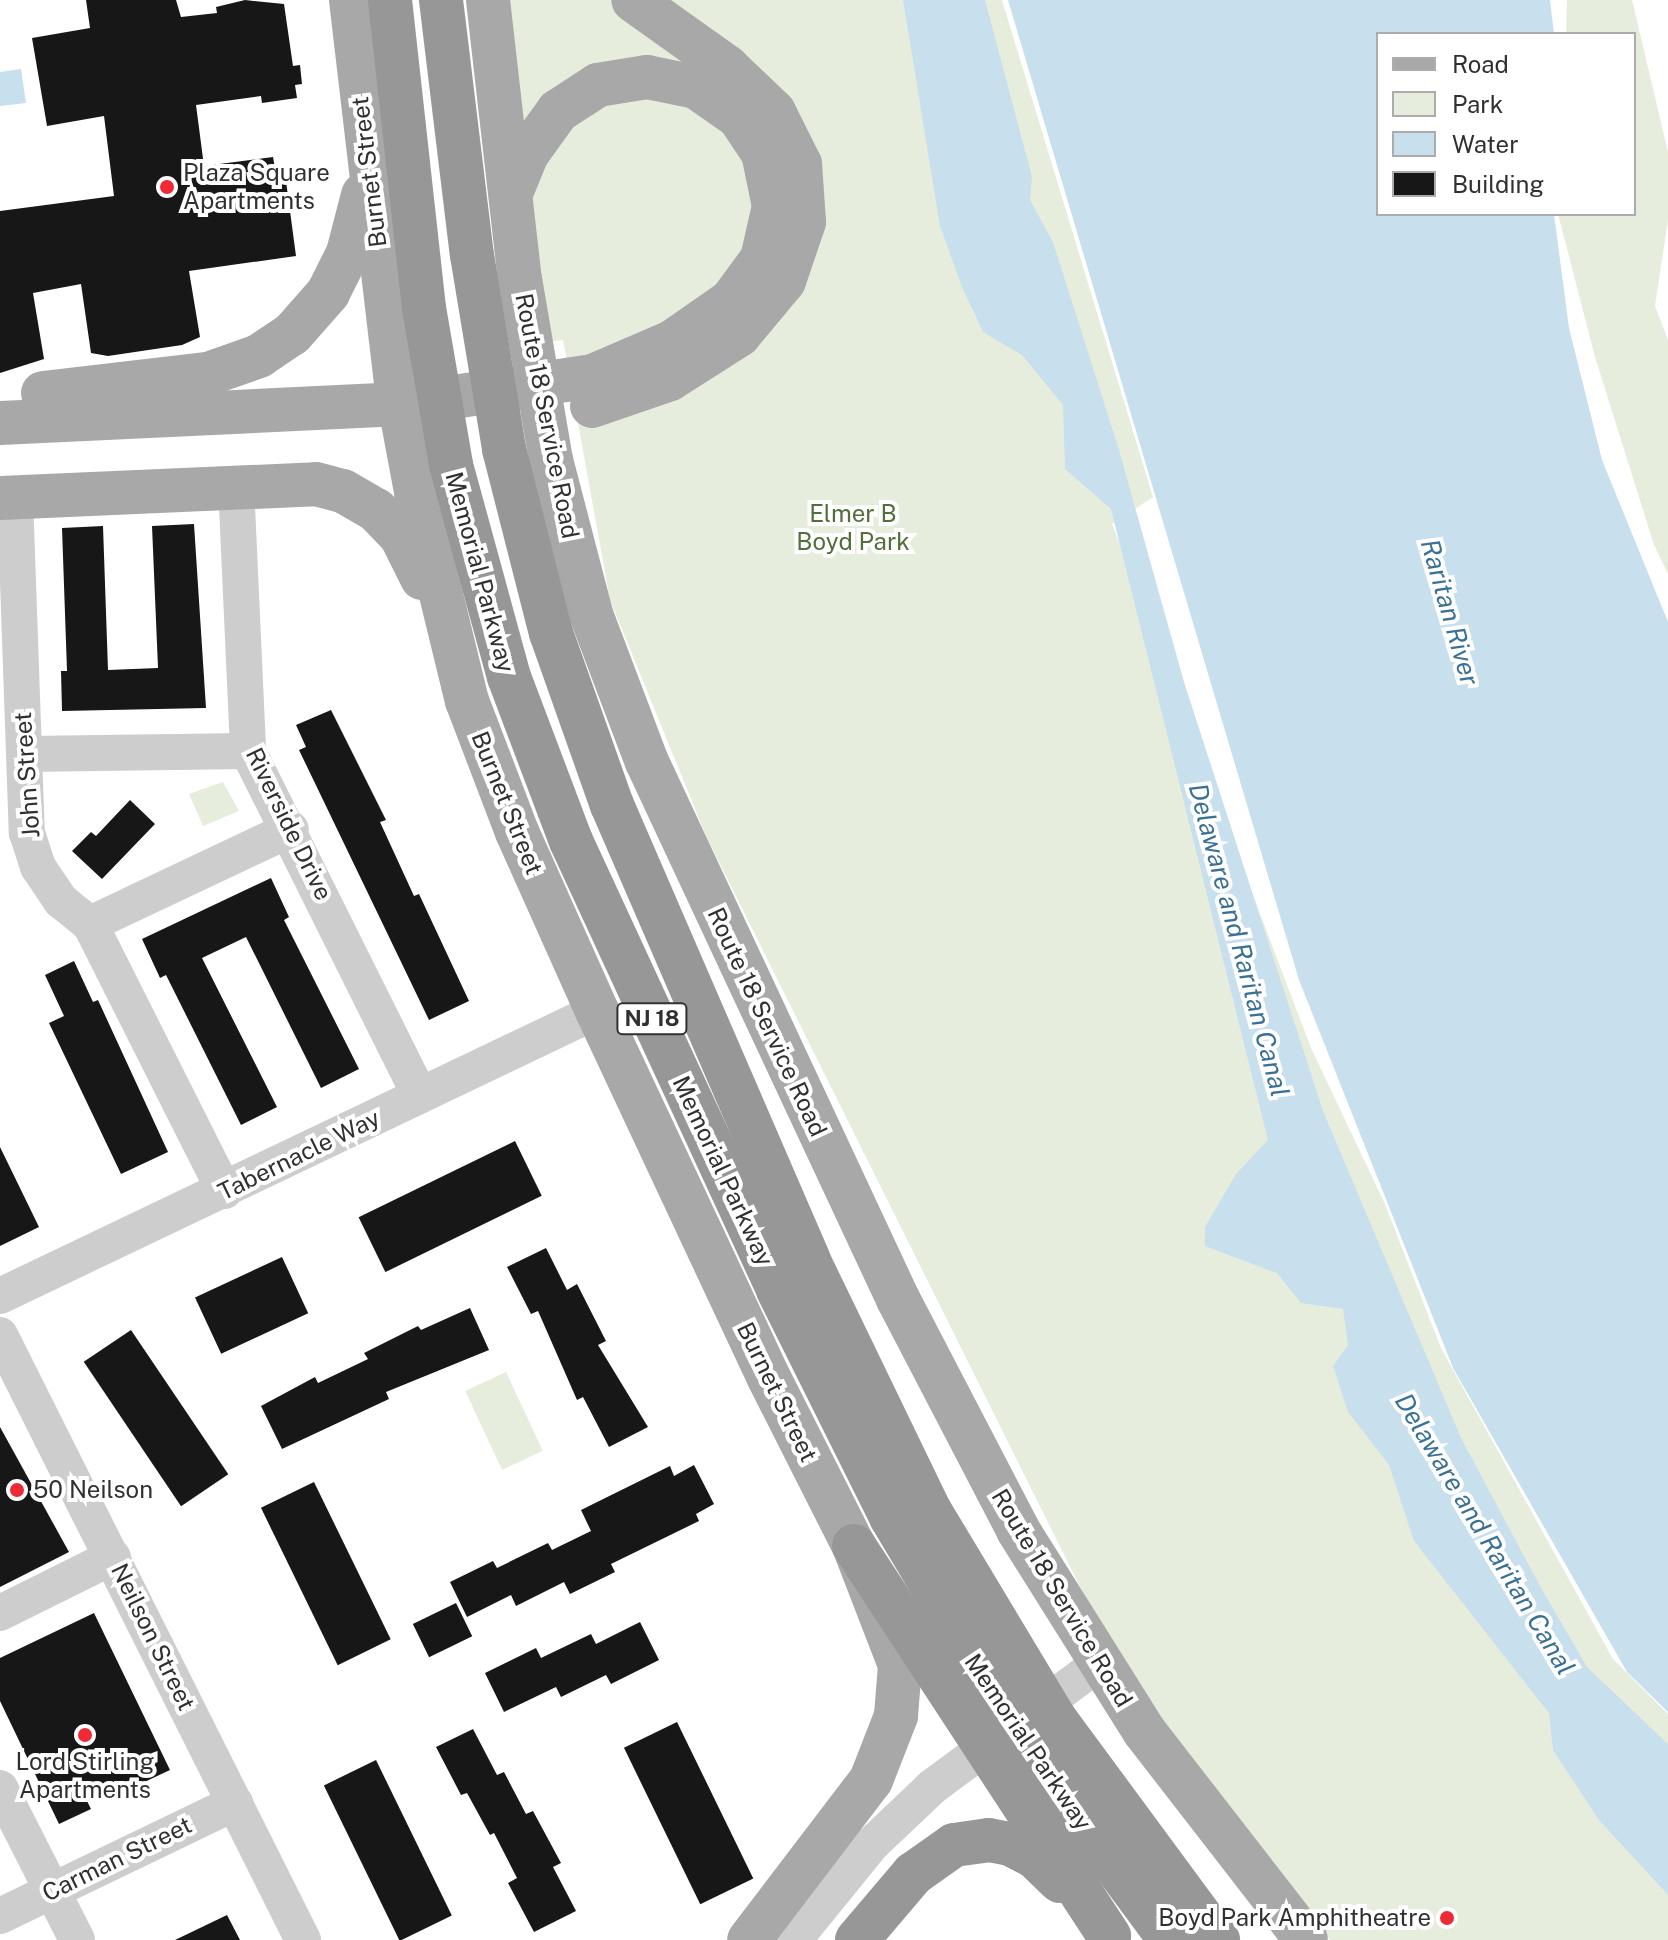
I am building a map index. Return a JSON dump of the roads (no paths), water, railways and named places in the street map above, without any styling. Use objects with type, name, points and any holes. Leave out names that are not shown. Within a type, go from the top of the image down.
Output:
[{"type":"highway","name":"Memorial Parkway","points":[[390,0],[424,308],[451,465],[492,625],[560,813],[765,1262],[891,1517],[1022,1739],[1170,1940]]},
{"type":"highway","name":"Memorial Parkway","points":[[441,0],[472,255],[504,449],[547,619],[612,805],[826,1299],[930,1511],[1063,1731],[1218,1940]]},
{"type":"highway","points":[[854,1546],[1110,1938]]},
{"type":"highway","points":[[857,1940],[932,1856],[965,1841],[989,1840],[1024,1849],[1043,1863],[1110,1938]]},
{"type":"main road","name":"Burnet Street","points":[[351,0],[367,157],[406,446],[453,659],[517,832],[769,1378],[854,1546],[900,1665],[896,1716],[880,1763],[856,1804],[749,1940]]},
{"type":"main road","name":"Route 18 Service Road","points":[[488,0],[511,193],[551,460],[591,614],[622,700],[672,819],[898,1299],[1018,1530],[1085,1673],[1183,1783],[1306,1940]]},
{"type":"main road","points":[[633,0],[727,67],[774,112],[800,164],[805,208],[791,265],[765,309],[723,346],[650,371]]},
{"type":"main road","points":[[0,423],[493,424],[592,406],[650,371],[749,282],[762,259],[772,219],[772,180],[763,153],[739,117],[713,95],[680,82],[630,78],[598,85],[571,101],[546,125],[511,193]]},
{"type":"main road","points":[[0,400],[208,374],[243,364],[276,345],[306,321],[340,273],[360,213],[367,157]]},
{"type":"main road","points":[[0,453],[276,425]]},
{"type":"main road","points":[[7,497],[236,484],[316,484],[343,491],[376,510],[401,536],[415,561],[453,659]]},
{"type":"street","name":"Riverside Drive","points":[[236,484],[248,751],[291,829],[420,1096]]},
{"type":"street","name":"John Street","points":[[7,497],[25,754],[13,835],[60,900],[90,924],[224,1191]]},
{"type":"street","points":[[25,754],[248,751]]},
{"type":"street","points":[[90,924],[291,829]]},
{"type":"street","name":"Tabernacle Way","points":[[0,1296],[597,1011]]},
{"type":"street","name":"Neilson Street","points":[[0,1335],[303,1940]]},
{"type":"street","points":[[0,1613],[113,1557]]},
{"type":"street","points":[[794,1940],[887,1829],[957,1766],[1085,1673]]},
{"type":"street","points":[[0,1788],[77,1940]]},
{"type":"street","name":"Carman Street","points":[[0,1916],[235,1803]]},
{"type":"water","name":"Delaware and Raritan Canal","points":[[903,0],[985,0],[1032,177],[1030,200],[1053,242],[1119,450],[1184,682],[1323,1111],[1461,1438],[1540,1586],[1587,1667],[1668,1744],[1668,1895],[1599,1820],[1553,1750],[1549,1713],[1414,1541],[1389,1465],[1348,1412],[1333,1366],[1348,1345],[1343,1309],[1301,1303],[1277,1273],[1205,1246],[1205,1227],[1236,1174],[1268,1140],[1111,509],[1065,469],[1063,405],[1022,355],[983,332],[962,287],[940,226]]},
{"type":"water","name":"Raritan River","points":[[1008,0],[1550,0],[1554,32],[1376,32],[1376,216],[1554,216],[1569,328],[1602,460],[1668,622],[1668,1712],[1627,1672],[1453,1368],[1299,980]]},
{"type":"water","points":[[21,69],[26,103],[0,106],[0,72]]},
{"type":"place","name":"Plaza Square Apartments","points":[[167,187]]},
{"type":"place","name":"50 Neilson","points":[[17,1490]]},
{"type":"place","name":"Lord Stirling Apartments","points":[[85,1735]]},
{"type":"place","name":"Boyd Park Amphitheatre","points":[[1447,1918]]},
{"type":"park label","name":"Elmer B Boyd Park","points":[[853,528]]}]
